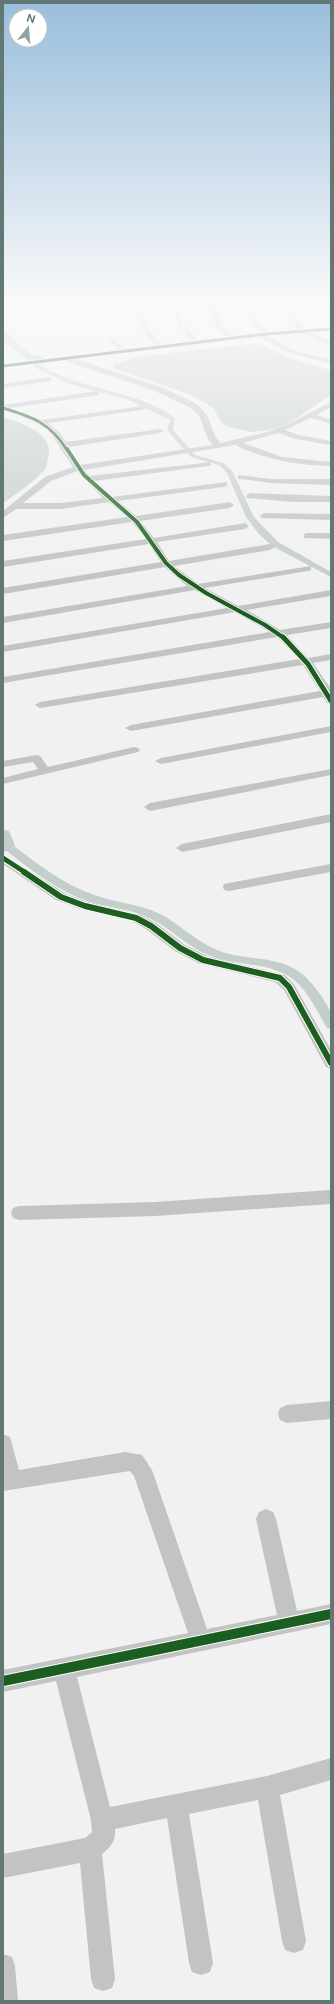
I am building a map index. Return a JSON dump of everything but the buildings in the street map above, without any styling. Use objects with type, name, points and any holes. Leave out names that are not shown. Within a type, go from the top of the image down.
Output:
[{"type":"street","points":[[3,408],[87,395]]},
{"type":"street","points":[[170,395],[194,406],[203,415],[212,439],[219,446]]},
{"type":"street","points":[[3,515],[48,478],[78,468],[236,443],[280,431],[312,416],[331,404]]},
{"type":"street","points":[[3,408],[41,422],[56,434],[78,468],[109,499],[144,530],[166,563],[195,586],[279,634],[296,648],[330,695],[131,728]]},
{"type":"street","points":[[41,422],[142,408]]},
{"type":"street","points":[[312,416],[331,422]]},
{"type":"street","points":[[64,445],[160,431]]},
{"type":"street","points":[[280,431],[296,437],[331,443]]},
{"type":"street","points":[[236,443],[256,453],[278,459],[331,464]]},
{"type":"street","points":[[88,479],[208,464]]},
{"type":"street","points":[[241,477],[272,481],[331,482]]},
{"type":"street","points":[[14,506],[61,506],[224,484]]},
{"type":"street","points":[[250,496],[331,500]]},
{"type":"street","points":[[3,538],[230,505]]},
{"type":"street","points":[[264,516],[331,517]]},
{"type":"street","points":[[3,564],[245,526]]},
{"type":"street","points":[[306,536],[331,536]]},
{"type":"street","points":[[3,592],[166,563],[270,547]]},
{"type":"street","points":[[3,620],[195,586],[308,568]]},
{"type":"street","points":[[3,649],[331,594]]},
{"type":"street","points":[[3,680],[331,625]]},
{"type":"street","points":[[40,705],[331,657]]},
{"type":"street","points":[[161,761],[331,729]]},
{"type":"street","points":[[3,781],[134,750]]},
{"type":"street","points":[[3,764],[36,758],[46,772]]},
{"type":"street","points":[[150,807],[331,772]]},
{"type":"street","points":[[182,848],[331,818]]},
{"type":"street","points":[[3,858],[61,897],[85,906],[136,918],[151,926],[180,948],[203,960],[280,978],[289,987],[331,1063]]},
{"type":"street","points":[[228,887],[331,868]]},
{"type":"street","points":[[19,1213],[155,1209],[331,1198]]},
{"type":"street","points":[[287,1414],[331,1410]]},
{"type":"street","points":[[3,1443],[8,1481],[125,1461],[135,1462],[142,1470],[201,1641]]},
{"type":"street","points":[[266,1519],[289,1622]]},
{"type":"street","points":[[3,1681],[331,1614]]},
{"type":"street","points":[[3,1866],[90,1849],[104,1837],[102,1820],[64,1669]]},
{"type":"street","points":[[102,1820],[267,1787],[331,1769]]},
{"type":"street","points":[[267,1787],[294,1941]]},
{"type":"street","points":[[176,1805],[201,1963]]},
{"type":"street","points":[[90,1849],[103,1979]]},
{"type":"street","points":[[3,1966],[6,2001]]},
{"type":"shaded area","points":[[190,395],[331,395],[291,422],[275,429],[251,432],[226,426],[220,421],[214,408]]},
{"type":"shaded area","points":[[3,417],[19,422],[35,430],[47,442],[49,449],[46,467],[40,475],[3,503]]},
{"type":"waterway","points":[[115,395],[128,398],[166,414],[173,419],[170,430],[193,456],[221,464],[230,472],[250,517],[261,531],[275,544],[331,575]]},
{"type":"waterway","points":[[3,835],[6,845],[3,846]]},
{"type":"waterway","points":[[6,845],[47,876],[69,889],[99,901],[146,912],[164,921],[196,944],[213,953],[232,959],[266,964],[286,969],[306,984],[331,1025]]},
{"type":"cycle path","points":[[3,408],[25,415],[52,429],[84,475],[91,483],[137,522],[147,534],[166,563],[192,585],[251,616],[279,634],[302,656],[331,701]]},
{"type":"cycle path","points":[[3,858],[61,897],[85,906],[136,918],[151,926],[180,948],[203,960],[280,978],[289,987],[331,1063]]},
{"type":"cycle path","points":[[3,1681],[331,1614]]}]
